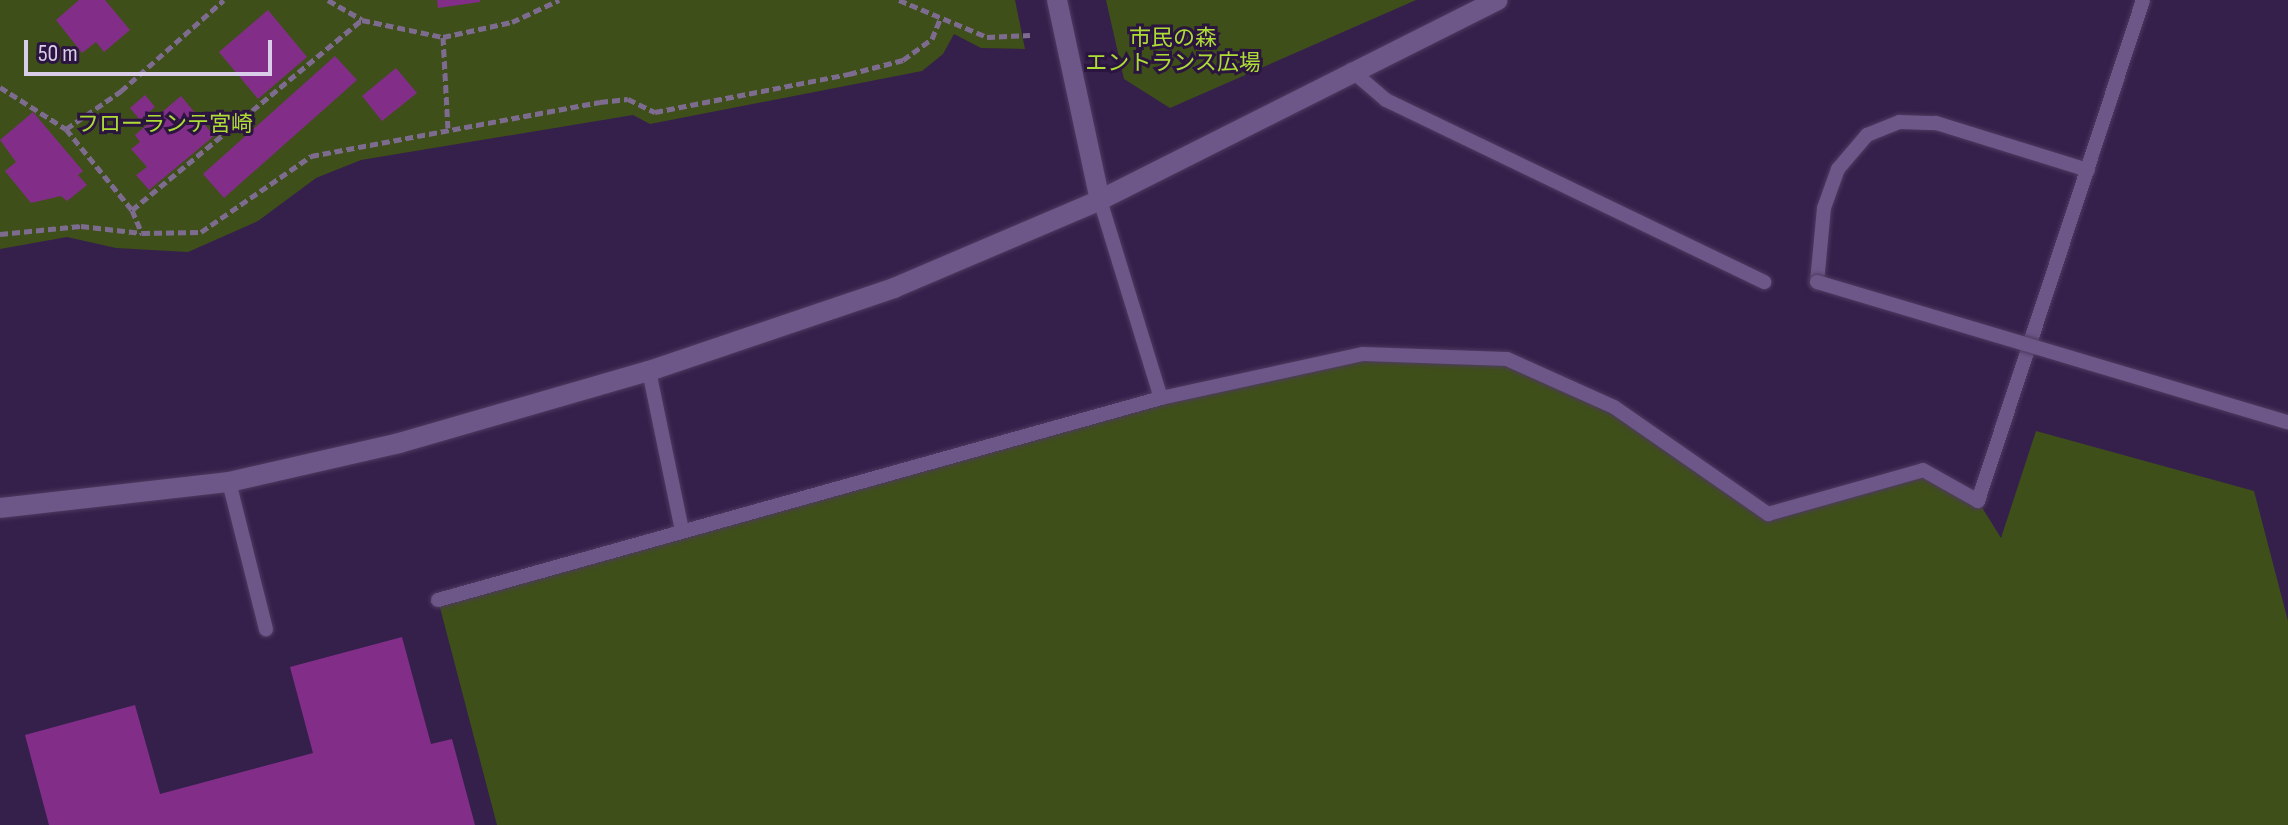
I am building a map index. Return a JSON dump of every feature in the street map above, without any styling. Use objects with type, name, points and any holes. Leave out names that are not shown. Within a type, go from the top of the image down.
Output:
[{"type":"street","points":[[1057,0],[1100,200]]},
{"type":"street","points":[[0,508],[229,482],[399,443],[649,371],[894,288],[1100,200],[1351,70],[1498,0]]},
{"type":"lane","points":[[438,600],[1161,398],[1363,354],[1507,359],[1614,407],[1768,514],[1923,470],[1978,501],[2143,0]]},
{"type":"lane","points":[[1351,70],[1386,100],[1765,282]]},
{"type":"lane","points":[[2088,170],[1936,123],[1899,122],[1867,135],[1838,169],[1824,208],[1817,282],[2288,422]]},
{"type":"lane","points":[[1100,200],[1161,398]]},
{"type":"lane","points":[[649,371],[682,530]]},
{"type":"lane","points":[[229,482],[266,629]]},
{"type":"path","points":[[66,129],[121,91],[224,0]]},
{"type":"path","points":[[328,0],[362,20],[443,37],[512,22],[559,0]]},
{"type":"path","points":[[899,0],[987,37],[1030,35]]},
{"type":"path","points":[[0,234],[81,226],[142,233],[201,232],[311,156],[448,128],[628,99],[655,112],[849,74],[903,60],[932,39],[941,17]]},
{"type":"path","points":[[132,210],[362,20]]},
{"type":"path","points":[[443,37],[448,128]]},
{"type":"path","points":[[0,87],[66,129],[132,210],[142,233]]},
{"type":"green space","name":"フローランテ宮崎","points":[[0,0],[1015,0],[1025,49],[981,48],[954,34],[943,54],[922,71],[650,124],[633,115],[361,160],[316,178],[258,221],[188,252],[116,248],[67,237],[0,249]]},
{"type":"green space","name":"市民の森 エントランス広場","points":[[1106,0],[1416,0],[1170,108],[1124,79]]},
{"type":"green space","points":[[1363,354],[1507,359],[1614,407],[1768,514],[1923,470],[1978,501],[2001,538],[2036,431],[2254,491],[2288,621],[2288,825],[497,825],[438,600],[1161,398]]},
{"type":"building","points":[[79,0],[105,0],[130,30],[104,52],[96,42],[82,53],[56,20]]},
{"type":"building","points":[[437,0],[480,0],[480,2],[438,8]]},
{"type":"building","points":[[268,10],[307,57],[258,99],[219,52]]},
{"type":"building","points":[[335,56],[357,80],[224,198],[203,174]]},
{"type":"building","points":[[396,68],[417,93],[382,121],[362,96]]},
{"type":"building","points":[[145,95],[155,107],[140,120],[130,108]]},
{"type":"building","points":[[181,96],[214,136],[149,190],[136,175],[147,167],[131,149],[140,142],[135,135]]},
{"type":"building","points":[[33,112],[83,171],[78,175],[87,185],[67,201],[61,196],[31,203],[5,171],[16,162],[0,140]]},
{"type":"building","points":[[402,637],[431,744],[452,739],[475,825],[49,825],[25,735],[135,705],[160,794],[313,753],[290,667]]}]
